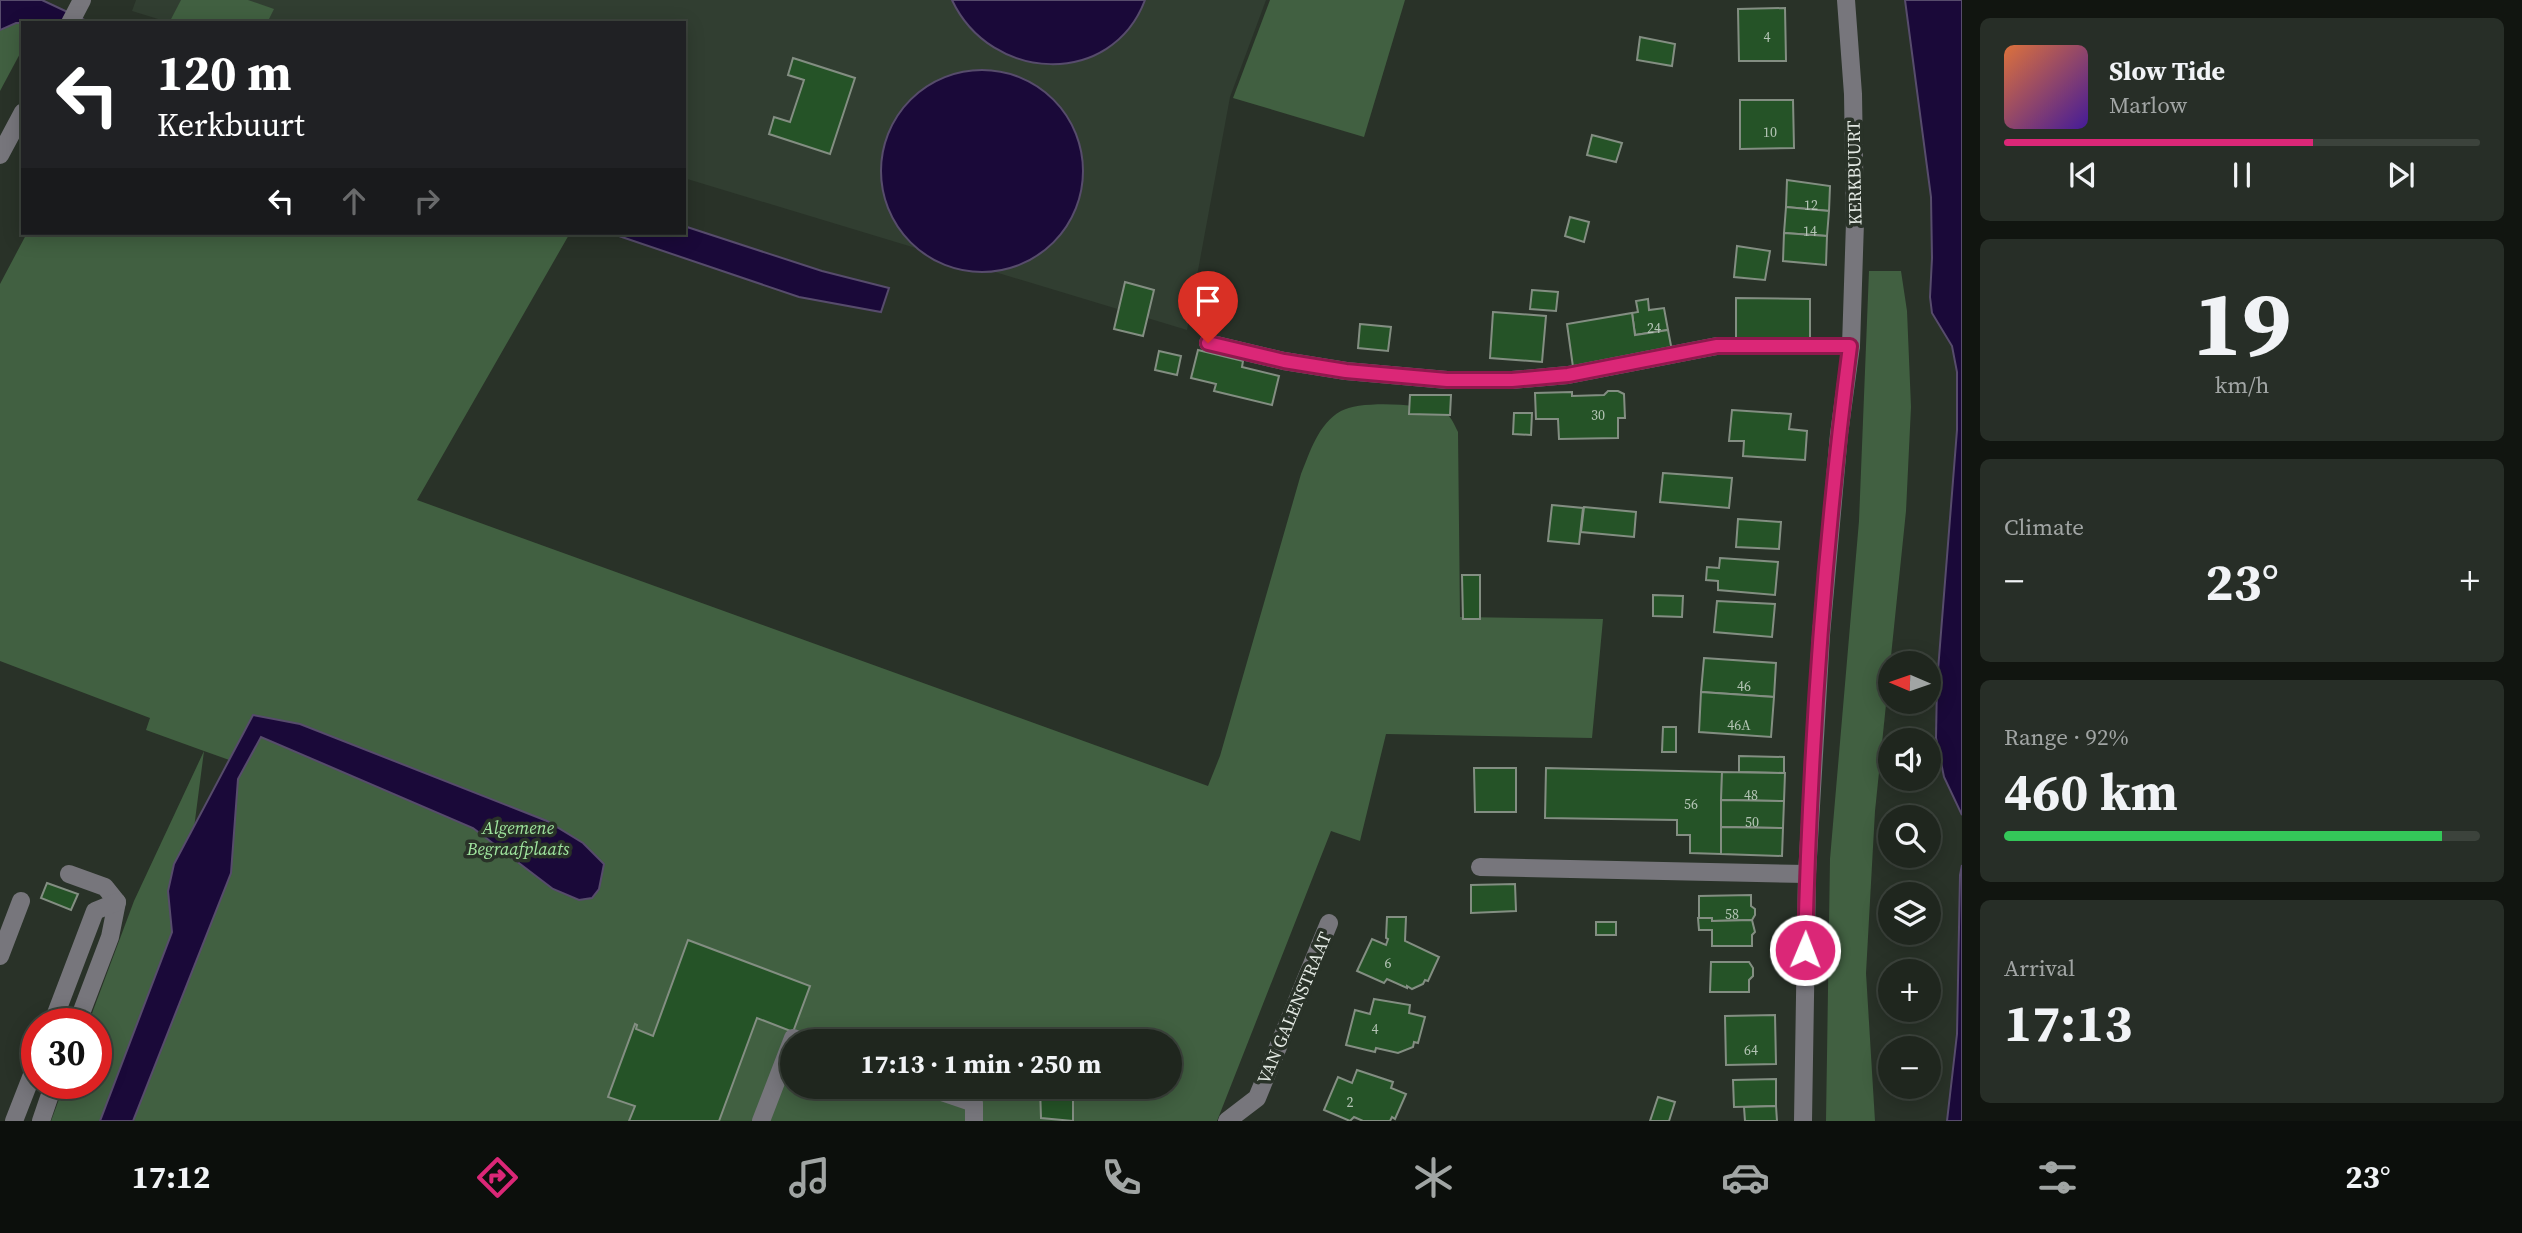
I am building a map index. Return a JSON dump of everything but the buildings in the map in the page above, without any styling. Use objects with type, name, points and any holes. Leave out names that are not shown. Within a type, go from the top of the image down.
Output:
[{"type":"street","name":"KERKBUURT","points":[[1802,1121],[1807,874],[1821,635],[1839,434],[1850,346],[1855,222],[1853,94],[1846,0]]},
{"type":"street","points":[[0,155],[21,116]]},
{"type":"street","points":[[1208,343],[1284,361],[1346,371],[1447,380],[1512,380],[1568,375],[1717,346],[1850,346]]},
{"type":"street","points":[[1480,867],[1807,874]]},
{"type":"street","points":[[69,874],[105,887],[117,902],[110,937],[83,1008]]},
{"type":"street","points":[[0,956],[21,901]]},
{"type":"street","points":[[58,1008],[95,911],[117,902]]},
{"type":"street","name":"VAN GALENSTRAAT","points":[[1227,1121],[1257,1098],[1329,923]]},
{"type":"street","points":[[761,1121],[780,1072]]},
{"type":"street","points":[[14,1121],[23,1099]]},
{"type":"street","points":[[41,1121],[49,1099]]},
{"type":"street","points":[[962,1099],[974,1103],[974,1121]]},
{"type":"shaded area","points":[[0,0],[42,0],[87,21],[21,21],[0,30]]},
{"type":"shaded area","points":[[136,0],[1266,0],[1230,97],[1187,330],[686,179],[686,21],[164,21],[132,11]]},
{"type":"shaded area","points":[[952,0],[1145,0],[1129,29],[1106,49],[1080,61],[1051,64],[1022,60],[994,47],[970,27]]},
{"type":"shaded area","points":[[1905,0],[1962,0],[1962,815],[1944,777],[1941,762],[1941,728],[1936,728],[1936,714],[1941,714],[1940,651],[1957,430],[1957,372],[1952,346],[1932,313],[1931,197]]},
{"type":"shaded area","points":[[982,70],[1021,78],[1038,87],[1053,100],[1066,115],[1075,132],[1083,171],[1075,210],[1066,227],[1053,242],[1038,255],[1021,264],[982,272],[943,264],[926,255],[911,242],[898,227],[889,210],[881,171],[889,132],[898,115],[911,100],[926,87],[943,78]]},
{"type":"shaded area","points":[[686,227],[822,271],[889,288],[881,312],[799,297],[616,235],[686,235]]},
{"type":"shaded area","points":[[253,715],[300,724],[547,821],[583,843],[604,864],[599,889],[592,898],[579,900],[553,889],[473,828],[261,737],[238,779],[231,873],[133,1121],[100,1121],[108,1099],[112,1099],[112,1090],[172,932],[168,891],[174,864]]},
{"type":"shaded area","points":[[1962,865],[1962,1121],[1947,1121],[1957,1034]]},
{"type":"green space","points":[[181,0],[248,0],[274,9],[268,21],[170,21]]},
{"type":"green space","points":[[1270,0],[1405,0],[1364,137],[1233,98]]},
{"type":"green space","points":[[16,23],[21,24],[21,52],[0,91],[0,30]]},
{"type":"green space","name":"Algemene Begraafplaats","points":[[26,235],[569,235],[417,500],[1208,786],[1220,756],[1301,474],[1326,423],[1341,411],[1362,405],[1405,405],[1442,411],[1450,417],[1458,432],[1460,617],[1603,619],[1592,738],[1386,734],[1360,841],[1331,831],[1217,1121],[133,1121],[231,873],[235,762],[146,730],[150,718],[0,661],[0,284]]},
{"type":"green space","points":[[1869,271],[1901,271],[1907,311],[1911,407],[1906,511],[1892,651],[1878,651],[1878,714],[1885,714],[1884,728],[1878,728],[1878,782],[1866,973],[1875,1121],[1826,1121],[1830,859],[1859,521]]},
{"type":"green space","points":[[204,751],[194,828],[174,864],[168,891],[172,932],[112,1090],[112,1008],[94,1008],[134,901]]},
{"type":"green space","points":[[59,1099],[108,1099],[100,1121],[51,1121]]},
{"type":"route","points":[[1208,343],[1284,361],[1346,371],[1447,380],[1512,380],[1568,375],[1717,346],[1850,346],[1839,434],[1821,635],[1805,950]]}]
